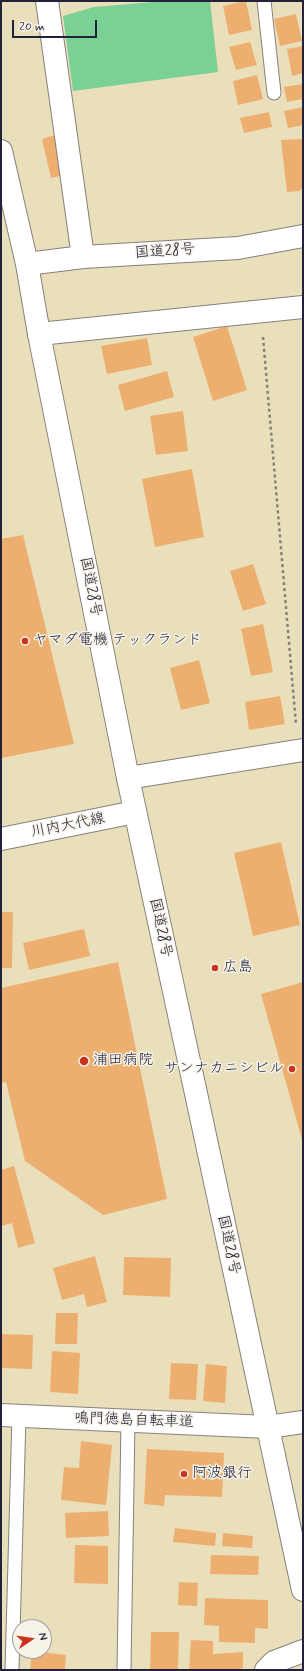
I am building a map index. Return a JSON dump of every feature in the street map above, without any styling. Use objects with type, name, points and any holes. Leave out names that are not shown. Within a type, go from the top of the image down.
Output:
[{"type":"main road","points":[[47,1],[83,257]]},
{"type":"main road","name":"国道28号","points":[[1,150],[27,264],[39,334],[135,812],[303,1590]]},
{"type":"main road","name":"国道28号","points":[[27,264],[83,257],[238,248],[303,236]]},
{"type":"main road","points":[[39,334],[303,307]]},
{"type":"main road","points":[[128,778],[300,751]]},
{"type":"main road","name":"川内大代線","points":[[1,839],[135,812]]},
{"type":"main road","name":"鳴門徳島自転車道","points":[[10,1416],[268,1427]]},
{"type":"main road","points":[[268,1427],[303,1422]]},
{"type":"main road","points":[[266,1670],[274,1662],[303,1651]]},
{"type":"lane","points":[[264,1],[274,93]]},
{"type":"lane","points":[[10,1416],[12,1670]]},
{"type":"lane","points":[[124,1670],[128,1421]]},
{"type":"path","points":[[260,311],[300,751]]},
{"type":"green space","points":[[165,1],[210,1],[218,72],[73,91],[63,16],[94,7]]},
{"type":"building","points":[[246,1],[252,30],[229,35],[223,6]]},
{"type":"building","points":[[296,14],[302,41],[280,46],[274,19]]},
{"type":"building","points":[[250,42],[257,65],[236,70],[229,47]]},
{"type":"building","points":[[303,46],[303,73],[292,76],[287,49]]},
{"type":"building","points":[[257,75],[263,99],[238,105],[233,81]]},
{"type":"building","points":[[303,84],[303,99],[287,102],[284,87]]},
{"type":"building","points":[[303,107],[303,125],[288,128],[284,111]]},
{"type":"building","points":[[269,112],[272,127],[244,133],[240,118]]},
{"type":"building","points":[[55,135],[64,175],[51,178],[42,139]]},
{"type":"building","points":[[303,139],[303,187],[300,191],[287,192],[281,140]]},
{"type":"building","points":[[227,326],[247,390],[213,401],[193,337]]},
{"type":"building","points":[[147,338],[152,365],[107,374],[101,346]]},
{"type":"building","points":[[167,371],[174,397],[125,411],[118,385]]},
{"type":"building","points":[[183,411],[188,451],[156,455],[150,416]]},
{"type":"building","points":[[192,469],[204,537],[155,547],[142,479]]},
{"type":"building","name":"ヤマダ電機 テックランド","points":[[23,535],[74,744],[1,758],[1,539]]},
{"type":"building","points":[[253,564],[266,604],[243,611],[230,571]]},
{"type":"building","points":[[263,624],[273,672],[251,676],[241,629]]},
{"type":"building","points":[[199,660],[210,703],[181,710],[170,668]]},
{"type":"building","points":[[280,696],[285,724],[249,730],[245,702]]},
{"type":"building","points":[[281,842],[300,925],[253,936],[234,853]]},
{"type":"building","points":[[1,912],[13,912],[12,968],[1,968]]},
{"type":"building","points":[[84,929],[90,956],[29,970],[23,943]]},
{"type":"building","points":[[118,962],[167,1199],[103,1215],[25,1161],[6,1082],[1,1083],[1,988]]},
{"type":"building","name":"サンナカニシビル","points":[[303,982],[303,1143],[261,994]]},
{"type":"building","points":[[14,1166],[35,1243],[18,1248],[12,1223],[1,1226],[1,1170]]},
{"type":"building","points":[[95,1256],[107,1302],[87,1307],[84,1294],[62,1300],[53,1268]]},
{"type":"building","points":[[124,1257],[171,1258],[170,1297],[123,1295]]},
{"type":"building","points":[[56,1313],[78,1313],[77,1344],[55,1344]]},
{"type":"building","points":[[1,1334],[33,1335],[32,1369],[1,1368]]},
{"type":"building","points":[[52,1351],[80,1353],[78,1394],[50,1392]]},
{"type":"building","points":[[171,1363],[198,1364],[196,1400],[169,1399]]},
{"type":"building","points":[[206,1364],[227,1366],[225,1403],[203,1401]]},
{"type":"building","points":[[81,1441],[112,1445],[106,1505],[61,1500],[64,1467],[79,1468]]},
{"type":"building","name":"阿波銀行","points":[[147,1449],[224,1453],[222,1497],[165,1495],[164,1506],[144,1504]]},
{"type":"building","points":[[108,1511],[109,1536],[66,1538],[65,1513]]},
{"type":"building","points":[[175,1528],[216,1533],[215,1546],[173,1542]]},
{"type":"building","points":[[223,1533],[253,1536],[252,1548],[222,1546]]},
{"type":"building","points":[[75,1545],[108,1546],[108,1584],[74,1583]]},
{"type":"building","points":[[211,1555],[259,1556],[258,1575],[210,1574]]},
{"type":"building","points":[[179,1582],[198,1583],[197,1606],[178,1605]]},
{"type":"building","points":[[205,1598],[268,1600],[268,1629],[255,1628],[255,1643],[219,1642],[219,1626],[204,1625]]},
{"type":"building","points":[[151,1632],[179,1632],[178,1670],[150,1670]]},
{"type":"building","points":[[191,1640],[213,1641],[213,1654],[243,1652],[243,1668],[236,1670],[189,1670]]},
{"type":"building","points":[[52,1653],[66,1655],[65,1670],[30,1670],[31,1659],[52,1659]]},
{"type":"place","name":"ヤマダ電機 テックランド","points":[[25,641]]},
{"type":"place","name":"広島","points":[[215,968]]},
{"type":"place","name":"浦田病院","points":[[84,1061]]},
{"type":"place","name":"サンナカニシビル","points":[[292,1069]]},
{"type":"place","name":"阿波銀行","points":[[184,1474]]}]
